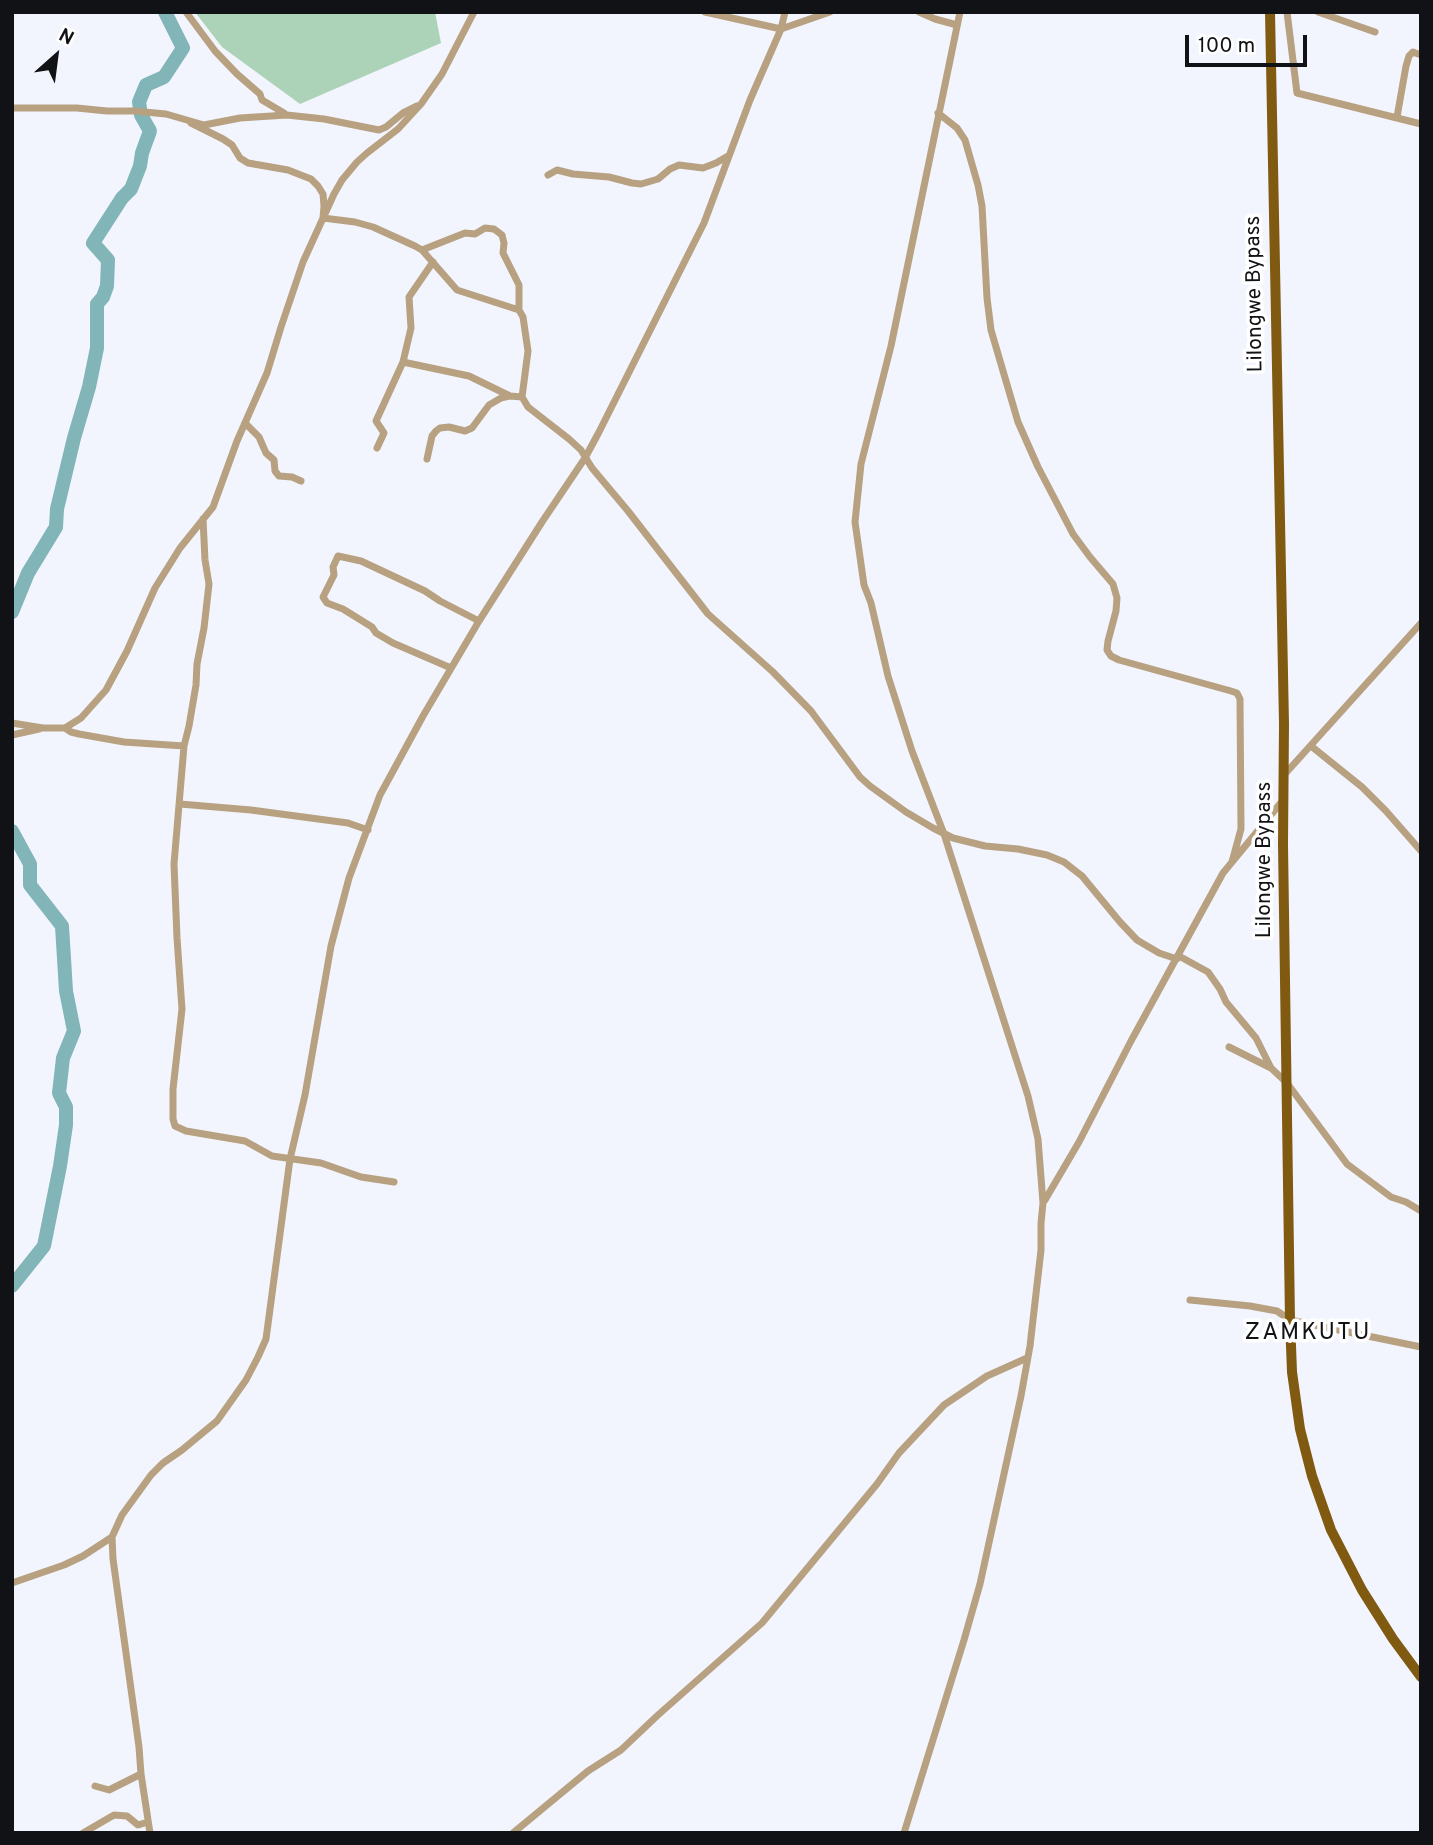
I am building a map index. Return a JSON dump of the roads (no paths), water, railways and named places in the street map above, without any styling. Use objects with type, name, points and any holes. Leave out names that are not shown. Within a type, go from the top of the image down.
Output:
[{"type":"main road","name":"Lilongwe Bypass","points":[[1270,12],[1293,1382],[1300,1429],[1312,1476],[1331,1530],[1362,1590],[1421,1677]]},
{"type":"street","points":[[186,12],[215,51],[260,94],[262,100],[259,110],[253,117]]},
{"type":"street","points":[[12,735],[43,728],[65,727],[81,718],[106,690],[155,588],[180,548],[213,507],[237,441],[267,373],[303,262],[342,180],[357,162],[390,136],[421,104],[442,74],[474,12]]},
{"type":"street","points":[[705,12],[781,29],[830,12]]},
{"type":"street","points":[[150,1833],[112,1537],[122,1515],[151,1475],[217,1421],[246,1380],[266,1339],[290,1159],[305,1095],[335,931],[349,878],[380,795],[479,621],[585,458],[704,223],[750,100],[781,29],[785,12]]},
{"type":"street","points":[[919,12],[957,25]]},
{"type":"street","points":[[904,1833],[980,1584],[1021,1396],[1041,1250],[1043,1203],[1034,1119],[1013,1044],[944,834],[912,751],[888,677],[864,584],[855,522],[861,464],[891,346],[960,12]]},
{"type":"street","points":[[1287,12],[1297,93],[1421,124]]},
{"type":"street","points":[[1318,12],[1375,32]]},
{"type":"street","points":[[1397,117],[1409,56],[1413,52],[1421,55]]},
{"type":"street","points":[[262,100],[287,115]]},
{"type":"street","points":[[191,123],[204,125],[240,118],[287,115],[379,130],[421,104]]},
{"type":"street","points":[[12,108],[70,107],[166,114],[223,139],[232,145],[240,159],[248,163],[288,170],[311,179],[323,194],[323,218]]},
{"type":"street","points":[[938,113],[957,128],[965,139],[978,185],[982,206],[991,330],[1018,422],[1073,534],[1113,584],[1117,598],[1116,611],[1107,650],[1119,660],[1231,691],[1237,693],[1240,699],[1241,829],[1232,862]]},
{"type":"street","points":[[548,175],[557,170],[641,184],[658,179],[679,165],[703,167],[729,156]]},
{"type":"street","points":[[323,218],[373,227],[422,250],[457,290],[520,310]]},
{"type":"street","points":[[422,250],[465,233],[475,234],[485,228],[494,229],[502,235],[503,253],[519,285],[520,310],[528,351],[522,397],[528,407],[581,450],[708,614],[773,672],[811,711],[860,777],[905,812],[944,834],[985,846],[1047,855],[1064,862],[1082,876],[1137,940],[1159,953],[1178,957],[1209,972],[1226,1002],[1256,1038],[1272,1068],[1287,1083],[1347,1164],[1391,1197],[1421,1211]]},
{"type":"street","points":[[377,448],[384,433],[376,421],[403,362],[411,328],[409,298],[433,262]]},
{"type":"street","points":[[403,362],[469,376],[510,396]]},
{"type":"street","points":[[427,459],[432,436],[440,428],[465,431],[472,428],[489,405],[500,398],[522,397]]},
{"type":"street","points":[[246,424],[259,437],[266,453],[274,460],[275,471],[279,476],[301,481]]},
{"type":"street","points":[[203,518],[209,584],[196,685],[184,746],[174,864],[182,1009],[173,1089],[175,1126],[186,1131],[245,1141],[272,1156],[321,1163],[360,1177],[394,1182]]},
{"type":"street","points":[[451,668],[393,643],[343,609],[327,603],[323,597],[334,575],[333,567],[338,556],[361,561],[425,591],[479,621]]},
{"type":"street","points":[[1284,775],[1421,623]]},
{"type":"street","points":[[12,723],[43,728]]},
{"type":"street","points":[[65,727],[71,732],[124,742],[184,746]]},
{"type":"street","points":[[1311,746],[1362,788],[1421,851]]},
{"type":"street","points":[[1043,1203],[1079,1142],[1223,873],[1284,799]]},
{"type":"street","points":[[180,804],[348,823],[368,830]]},
{"type":"street","points":[[1229,1047],[1272,1068]]},
{"type":"street","points":[[1190,1300],[1277,1311],[1290,1320],[1421,1347]]},
{"type":"street","points":[[513,1833],[589,1771],[621,1750],[762,1623],[877,1484],[906,1444],[944,1405],[986,1376],[1027,1358]]},
{"type":"street","points":[[12,1583],[64,1565],[112,1537]]},
{"type":"street","points":[[95,1786],[109,1790],[141,1774]]},
{"type":"street","points":[[83,1833],[114,1815],[127,1816],[138,1825],[148,1822]]},
{"type":"waterway","points":[[12,612],[28,573],[56,527],[57,509],[89,387],[97,348],[97,304],[107,286],[108,260],[93,243],[122,198],[131,189],[140,166],[150,131],[141,115],[139,102],[146,85],[164,77],[183,48],[165,12]]},
{"type":"waterway","points":[[12,831],[30,864],[30,885],[62,926],[66,991],[74,1031],[63,1058],[59,1093],[66,1107],[66,1125],[44,1246],[12,1286]]},
{"type":"district","name":"ZAMKUTU","points":[[1308,1334]]}]
